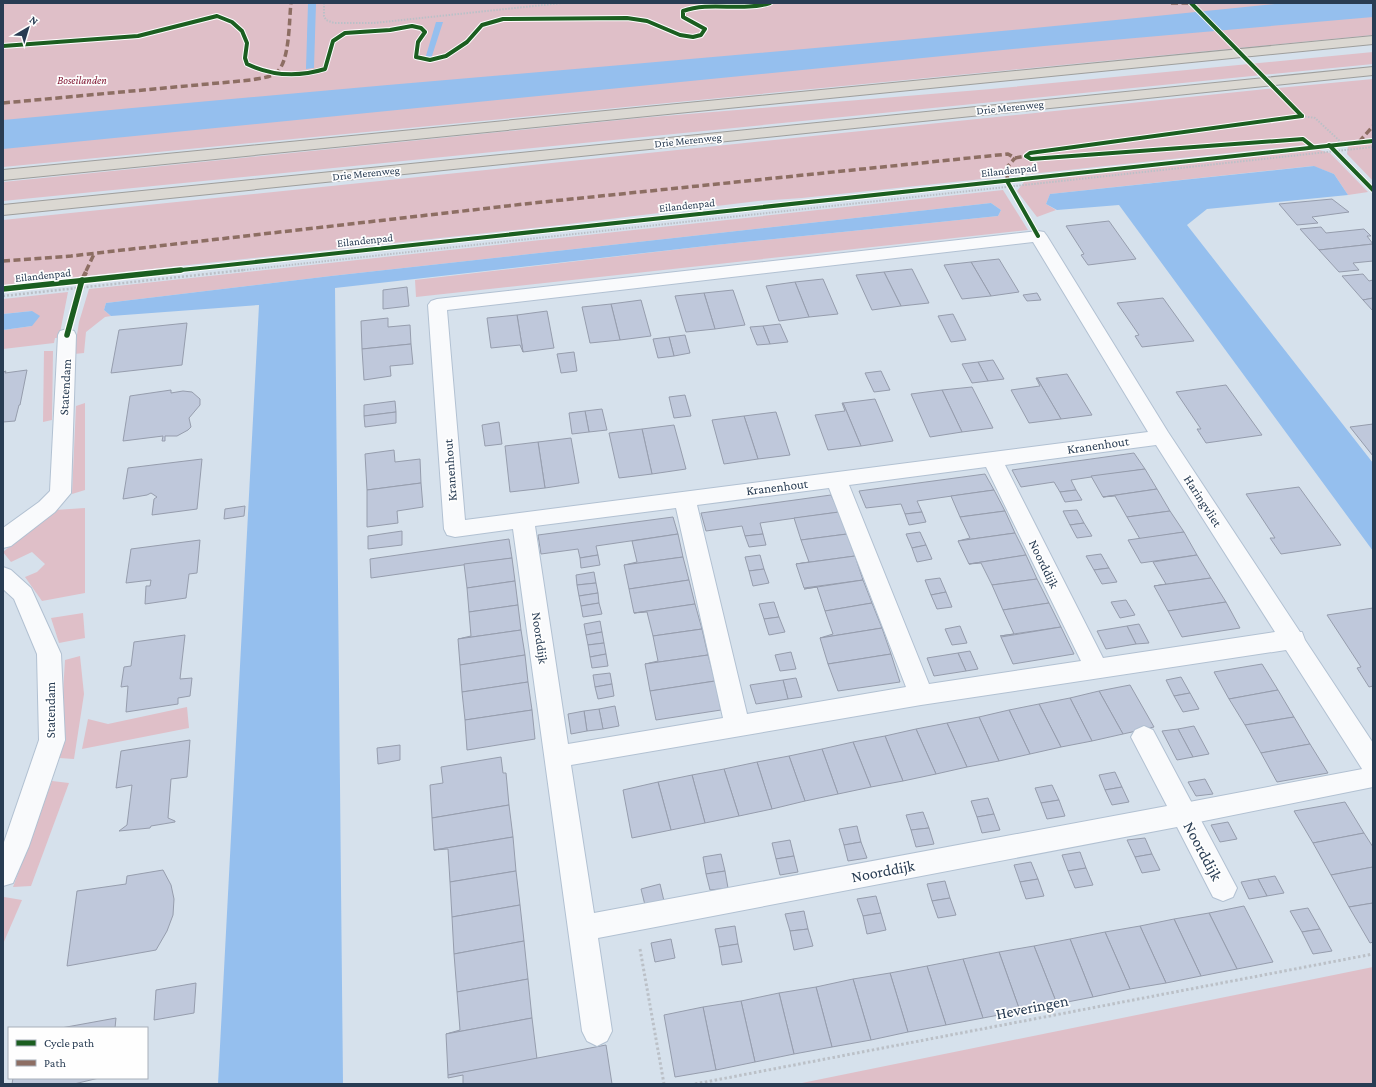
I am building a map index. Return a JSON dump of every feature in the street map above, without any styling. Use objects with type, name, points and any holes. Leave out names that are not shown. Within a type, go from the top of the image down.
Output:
[{"type":"highway","points":[[3,175],[1373,40]]},
{"type":"highway","name":"Drie Merenweg","points":[[3,210],[1373,71]]},
{"type":"street","name":"Haringvliet","points":[[1038,236],[1161,437],[1294,639],[1373,764]]},
{"type":"street","name":"Kranenhout","points":[[1038,236],[437,305],[454,529],[1161,437]]},
{"type":"street","name":"Statendam","points":[[3,540],[48,507],[60,493],[67,335]]},
{"type":"street","name":"Noorddijk","points":[[992,459],[1097,669]]},
{"type":"street","points":[[836,480],[921,695]]},
{"type":"street","points":[[685,499],[737,726]]},
{"type":"street","name":"Noorddijk","points":[[523,520],[597,1031]]},
{"type":"street","name":"Statendam","points":[[3,576],[24,594],[49,654],[52,740],[16,846],[3,874]]},
{"type":"street","points":[[558,756],[921,695],[1294,639]]},
{"type":"street","name":"Noorddijk","points":[[1144,737],[1223,888]]},
{"type":"street","name":"Noorddijk","points":[[582,928],[1184,814]]},
{"type":"lane","points":[[1184,814],[1373,777]]},
{"type":"path","points":[[324,3],[324,16],[326,20],[330,22],[374,23],[475,11],[562,3]]},
{"type":"path","points":[[1297,110],[1302,116]]},
{"type":"path","points":[[1295,117],[1302,116],[1315,118],[1343,144]]},
{"type":"path","points":[[1329,145],[1340,157]]},
{"type":"path","points":[[3,296],[1009,184],[1373,147]]},
{"type":"path","points":[[1009,184],[1014,193]]},
{"type":"path","points":[[67,335],[82,280]]},
{"type":"path","points":[[634,918],[664,1084]]},
{"type":"green space","name":"Boseilanden","points":[[3,3],[1373,3],[1373,35],[3,167]]},
{"type":"green space","points":[[1373,52],[1373,64],[3,201],[3,182],[640,118],[991,89]]},
{"type":"green space","points":[[1373,79],[1373,138],[802,198],[758,201],[552,226],[3,285],[3,220]]},
{"type":"green space","points":[[1373,143],[1373,181],[1347,154],[1348,146]]},
{"type":"green space","points":[[1319,150],[1330,153],[1368,192],[1348,195],[1334,174],[1313,166],[1050,194],[1046,204],[1056,210],[1037,217],[1017,191],[1024,182]]},
{"type":"green space","points":[[1003,190],[1028,230],[416,297],[415,280],[715,245],[998,216],[1001,210],[991,203],[331,276],[106,303],[104,310],[111,316],[105,317],[86,332],[84,353],[74,354],[79,322],[89,289]]},
{"type":"green space","points":[[68,292],[59,338],[55,338],[54,343],[3,349],[3,330],[32,326],[32,311],[3,314],[3,299]]},
{"type":"green space","points":[[44,351],[53,351],[52,420],[43,422]]},
{"type":"green space","points":[[85,403],[85,490],[72,494],[76,406]]},
{"type":"green space","points":[[85,508],[85,593],[42,601],[25,577],[37,572],[45,564],[32,552],[11,562],[3,552],[55,510]]},
{"type":"green space","points":[[83,613],[85,638],[59,643],[51,618]]},
{"type":"green space","points":[[80,656],[84,694],[74,759],[59,758],[65,660]]},
{"type":"green space","points":[[187,707],[189,728],[82,749],[88,719],[108,724]]},
{"type":"green space","points":[[52,781],[69,783],[31,886],[13,887]]},
{"type":"green space","points":[[4,897],[22,900],[3,944],[3,901]]},
{"type":"green space","points":[[1373,967],[1373,1084],[797,1084]]},
{"type":"water","points":[[308,3],[316,3],[314,68],[306,69]]},
{"type":"water","points":[[1285,3],[1373,3],[1373,17],[1044,46],[3,149],[3,120],[804,49]]},
{"type":"water","points":[[436,22],[443,22],[431,59],[425,59]]},
{"type":"water","points":[[1314,166],[1334,174],[1348,195],[1207,209],[1187,225],[1373,463],[1373,551],[1119,205],[1057,210],[1046,204],[1050,194]]},
{"type":"water","points":[[991,203],[1001,210],[998,216],[715,245],[335,288],[343,1084],[218,1084],[259,305],[111,316],[104,310],[106,303],[331,276]]},
{"type":"water","points":[[32,311],[40,316],[32,326],[3,330],[3,314]]},
{"type":"building","points":[[1332,199],[1349,212],[1312,217],[1318,223],[1297,225],[1279,204]]},
{"type":"building","points":[[1109,221],[1136,259],[1088,265],[1081,255],[1084,254],[1066,226]]},
{"type":"building","points":[[1321,227],[1326,233],[1364,229],[1371,236],[1367,236],[1373,244],[1319,250],[1300,229]]},
{"type":"building","points":[[1373,244],[1373,261],[1353,263],[1359,270],[1339,272],[1319,250]]},
{"type":"building","points":[[999,259],[1019,292],[991,296],[971,262]]},
{"type":"building","points":[[971,262],[991,296],[962,299],[944,265]]},
{"type":"building","points":[[912,269],[929,303],[901,306],[884,272]]},
{"type":"building","points":[[884,272],[901,306],[872,310],[856,275]]},
{"type":"building","points":[[1363,274],[1369,281],[1373,280],[1373,298],[1363,300],[1342,276]]},
{"type":"building","points":[[823,279],[838,314],[809,317],[795,282]]},
{"type":"building","points":[[795,282],[809,317],[779,321],[766,286]]},
{"type":"building","points":[[407,287],[409,306],[383,309],[383,290]]},
{"type":"building","points":[[733,290],[745,325],[715,329],[704,293]]},
{"type":"building","points":[[704,293],[715,329],[686,332],[675,296]]},
{"type":"building","points":[[1037,293],[1041,300],[1027,301],[1023,295]]},
{"type":"building","points":[[1163,298],[1194,341],[1142,347],[1135,336],[1139,335],[1117,303]]},
{"type":"building","points":[[1373,298],[1373,311],[1363,300]]},
{"type":"building","points":[[641,300],[651,336],[620,340],[611,304]]},
{"type":"building","points":[[611,304],[620,340],[590,343],[582,307]]},
{"type":"building","points":[[547,311],[554,348],[523,352],[517,315]]},
{"type":"building","points":[[953,314],[966,340],[951,342],[938,316]]},
{"type":"building","points":[[517,315],[523,352],[520,345],[491,348],[487,318]]},
{"type":"building","points":[[388,318],[388,327],[410,325],[411,344],[362,349],[361,321]]},
{"type":"building","points":[[187,323],[182,365],[111,373],[119,330]]},
{"type":"building","points":[[780,324],[788,342],[770,344],[763,326]]},
{"type":"building","points":[[763,326],[770,344],[757,345],[750,327]]},
{"type":"building","points":[[685,335],[690,353],[674,356],[669,337]]},
{"type":"building","points":[[669,337],[674,356],[658,358],[653,339]]},
{"type":"building","points":[[411,344],[413,364],[390,366],[391,376],[364,380],[362,349]]},
{"type":"building","points":[[574,352],[577,371],[561,373],[557,354]]},
{"type":"building","points":[[993,360],[1004,379],[988,381],[978,362]]},
{"type":"building","points":[[978,362],[988,381],[972,383],[962,364]]},
{"type":"building","points":[[27,370],[20,405],[15,421],[3,422],[3,372]]},
{"type":"building","points":[[881,371],[890,390],[874,392],[865,373]]},
{"type":"building","points":[[1067,374],[1092,415],[1061,419],[1037,378]]},
{"type":"building","points":[[1036,378],[1061,419],[1029,423],[1011,390],[1040,386]]},
{"type":"building","points":[[1226,385],[1262,435],[1206,443],[1197,429],[1201,429],[1176,392]]},
{"type":"building","points":[[972,387],[993,428],[962,432],[942,390]]},
{"type":"building","points":[[171,390],[171,393],[183,391],[192,392],[200,399],[200,405],[189,418],[191,427],[177,436],[165,436],[165,441],[162,441],[163,436],[123,441],[130,396]]},
{"type":"building","points":[[942,390],[962,432],[930,437],[911,394]]},
{"type":"building","points":[[685,395],[691,416],[674,418],[669,397]]},
{"type":"building","points":[[875,399],[893,441],[861,446],[843,403]]},
{"type":"building","points":[[395,401],[396,412],[364,416],[364,405]]},
{"type":"building","points":[[842,403],[861,446],[828,450],[815,415],[845,411]]},
{"type":"building","points":[[602,409],[607,430],[589,432],[585,411]]},
{"type":"building","points":[[585,411],[589,432],[572,434],[569,413]]},
{"type":"building","points":[[396,412],[396,423],[365,427],[364,416]]},
{"type":"building","points":[[776,412],[790,455],[758,459],[744,416]]},
{"type":"building","points":[[744,416],[758,459],[724,464],[712,420]]},
{"type":"building","points":[[499,422],[502,444],[485,446],[482,425]]},
{"type":"building","points":[[1373,424],[1373,456],[1350,427]]},
{"type":"building","points":[[674,425],[686,469],[652,474],[642,429]]},
{"type":"building","points":[[642,429],[652,474],[619,478],[609,433]]},
{"type":"building","points":[[571,438],[579,483],[545,488],[538,442]]},
{"type":"building","points":[[538,442],[545,488],[510,492],[505,446]]},
{"type":"building","points":[[394,450],[395,462],[420,459],[421,483],[367,490],[365,454]]},
{"type":"building","points":[[1134,453],[1145,469],[1071,480],[1076,490],[1060,492],[1054,482],[1021,487],[1012,470]]},
{"type":"building","points":[[202,459],[197,509],[152,515],[154,499],[157,497],[151,493],[123,499],[128,468]]},
{"type":"building","points":[[1145,469],[1157,489],[1103,497],[1091,476]]},
{"type":"building","points":[[985,474],[994,490],[917,501],[922,512],[905,514],[901,504],[866,508],[859,491]]},
{"type":"building","points":[[421,483],[423,507],[397,511],[398,523],[367,527],[367,490]]},
{"type":"building","points":[[1299,487],[1341,545],[1281,554],[1270,538],[1275,538],[1246,494]]},
{"type":"building","points":[[1157,489],[1170,511],[1127,517],[1115,496],[1103,497]]},
{"type":"building","points":[[994,490],[1005,511],[960,517],[951,496]]},
{"type":"building","points":[[1076,490],[1082,500],[1065,502],[1060,492]]},
{"type":"building","points":[[831,495],[839,512],[760,523],[763,534],[745,536],[742,526],[706,531],[701,513]]},
{"type":"building","points":[[245,506],[244,516],[224,519],[225,509]]},
{"type":"building","points":[[1077,510],[1084,523],[1070,525],[1063,511]]},
{"type":"building","points":[[1005,511],[1015,533],[958,541],[970,538],[960,517]]},
{"type":"building","points":[[1170,511],[1184,532],[1140,539],[1127,517]]},
{"type":"building","points":[[839,512],[847,534],[801,540],[794,518]]},
{"type":"building","points":[[922,512],[926,522],[909,525],[905,514]]},
{"type":"building","points":[[673,517],[678,534],[596,546],[598,555],[580,558],[578,549],[541,554],[538,535]]},
{"type":"building","points":[[1084,523],[1092,536],[1077,538],[1070,525]]},
{"type":"building","points":[[402,531],[402,545],[368,549],[368,536]]},
{"type":"building","points":[[920,532],[926,545],[912,548],[906,534]]},
{"type":"building","points":[[1184,532],[1197,555],[1141,563],[1128,540]]},
{"type":"building","points":[[1015,533],[1026,555],[969,564],[958,541]]},
{"type":"building","points":[[678,534],[683,557],[624,565],[637,562],[632,541]]},
{"type":"building","points":[[763,534],[766,545],[749,547],[745,536]]},
{"type":"building","points":[[847,534],[855,556],[796,564],[809,562],[801,540]]},
{"type":"building","points":[[509,539],[512,558],[371,578],[370,559]]},
{"type":"building","points":[[200,540],[197,573],[189,574],[186,598],[145,604],[146,586],[150,586],[151,580],[126,583],[131,549]]},
{"type":"building","points":[[926,545],[932,559],[917,562],[912,548]]},
{"type":"building","points":[[1101,554],[1109,568],[1094,570],[1086,556]]},
{"type":"building","points":[[598,555],[600,565],[581,568],[580,558]]},
{"type":"building","points":[[760,555],[764,569],[749,571],[745,557]]},
{"type":"building","points":[[1026,555],[1037,579],[992,585],[981,563],[969,564]]},
{"type":"building","points":[[1197,555],[1211,578],[1154,586],[1166,584],[1153,562]]},
{"type":"building","points":[[855,556],[863,580],[804,588],[796,564]]},
{"type":"building","points":[[683,557],[689,580],[629,589],[624,565]]},
{"type":"building","points":[[512,558],[515,581],[467,588],[464,564]]},
{"type":"building","points":[[1109,568],[1117,582],[1102,584],[1094,570]]},
{"type":"building","points":[[764,569],[769,583],[753,586],[749,571]]},
{"type":"building","points":[[594,572],[596,583],[577,585],[576,575]]},
{"type":"building","points":[[940,578],[946,592],[931,595],[925,580]]},
{"type":"building","points":[[1211,578],[1226,602],[1168,611],[1154,586]]},
{"type":"building","points":[[1037,579],[1049,603],[1003,610],[992,585]]},
{"type":"building","points":[[689,580],[695,604],[634,613],[629,589]]},
{"type":"building","points":[[863,580],[872,603],[825,611],[817,587]]},
{"type":"building","points":[[515,581],[518,605],[469,612],[467,588]]},
{"type":"building","points":[[596,583],[598,593],[579,596],[577,585]]},
{"type":"building","points":[[946,592],[952,607],[937,609],[931,595]]},
{"type":"building","points":[[598,593],[599,603],[581,606],[579,596]]},
{"type":"building","points":[[1126,600],[1135,615],[1120,618],[1111,602]]},
{"type":"building","points":[[774,602],[779,617],[764,619],[759,604]]},
{"type":"building","points":[[1226,602],[1240,628],[1182,637],[1168,611]]},
{"type":"building","points":[[599,603],[602,614],[583,617],[581,606]]},
{"type":"building","points":[[872,603],[882,628],[820,638],[833,634],[825,611]]},
{"type":"building","points":[[1049,603],[1061,627],[1014,634],[1003,610]]},
{"type":"building","points":[[695,604],[702,629],[653,636],[647,612],[634,613]]},
{"type":"building","points":[[518,605],[521,630],[458,639],[471,636],[469,612]]},
{"type":"building","points":[[1373,608],[1373,686],[1369,687],[1357,668],[1361,667],[1327,615]]},
{"type":"building","points":[[779,617],[785,632],[769,635],[764,619]]},
{"type":"building","points":[[600,621],[602,632],[586,635],[584,624]]},
{"type":"building","points":[[1139,624],[1149,643],[1136,644],[1127,626]]},
{"type":"building","points":[[960,626],[967,643],[952,645],[945,629]]},
{"type":"building","points":[[1127,626],[1136,644],[1106,649],[1097,631]]},
{"type":"building","points":[[1061,627],[1074,654],[1013,664],[1001,637]]},
{"type":"building","points":[[882,628],[891,654],[828,664],[820,638]]},
{"type":"building","points":[[702,629],[708,655],[645,664],[658,661],[653,636]]},
{"type":"building","points":[[521,630],[525,655],[460,665],[458,639]]},
{"type":"building","points":[[602,632],[604,643],[588,645],[586,635]]},
{"type":"building","points":[[185,635],[180,679],[192,678],[190,696],[178,698],[178,704],[126,712],[128,686],[121,687],[124,667],[131,666],[134,642]]},
{"type":"building","points":[[604,643],[606,654],[590,657],[588,645]]},
{"type":"building","points":[[970,651],[978,669],[966,671],[958,653]]},
{"type":"building","points":[[791,652],[796,669],[780,671],[775,655]]},
{"type":"building","points":[[958,653],[966,671],[934,676],[927,658]]},
{"type":"building","points":[[606,654],[608,666],[592,668],[590,657]]},
{"type":"building","points":[[891,654],[900,682],[838,691],[828,664]]},
{"type":"building","points":[[525,655],[528,682],[462,692],[460,665]]},
{"type":"building","points":[[708,655],[715,681],[650,691],[645,664]]},
{"type":"building","points":[[1262,664],[1278,690],[1229,699],[1214,672]]},
{"type":"building","points":[[610,673],[612,684],[595,687],[593,675]]},
{"type":"building","points":[[1181,677],[1190,693],[1174,696],[1166,680]]},
{"type":"building","points":[[796,678],[802,697],[788,699],[783,680]]},
{"type":"building","points":[[783,680],[788,699],[756,704],[750,685]]},
{"type":"building","points":[[715,681],[721,710],[656,720],[650,691]]},
{"type":"building","points":[[528,682],[532,710],[465,720],[462,692]]},
{"type":"building","points":[[612,684],[614,696],[598,699],[595,687]]},
{"type":"building","points":[[1130,685],[1154,727],[1123,734],[1099,691]]},
{"type":"building","points":[[1278,690],[1294,717],[1245,725],[1229,699]]},
{"type":"building","points":[[1099,691],[1123,734],[1092,741],[1070,698]]},
{"type":"building","points":[[1190,693],[1199,709],[1183,712],[1174,696]]},
{"type":"building","points":[[1070,698],[1092,741],[1061,747],[1039,704]]},
{"type":"building","points":[[1039,704],[1061,747],[1030,754],[1009,710]]},
{"type":"building","points":[[615,706],[619,726],[603,729],[599,709]]},
{"type":"building","points":[[599,709],[603,729],[587,731],[584,711]]},
{"type":"building","points":[[532,710],[535,739],[467,750],[465,720]]},
{"type":"building","points":[[1009,710],[1030,754],[999,761],[979,717]]},
{"type":"building","points":[[584,711],[587,731],[571,734],[568,714]]},
{"type":"building","points":[[979,717],[999,761],[967,767],[947,723]]},
{"type":"building","points":[[1294,717],[1310,744],[1261,753],[1245,725]]},
{"type":"building","points":[[947,723],[967,767],[936,774],[916,729]]},
{"type":"building","points":[[1194,726],[1209,754],[1193,757],[1178,729]]},
{"type":"building","points":[[916,729],[936,774],[903,781],[885,736]]},
{"type":"building","points":[[1178,729],[1193,757],[1177,760],[1162,731]]},
{"type":"building","points":[[885,736],[903,781],[871,787],[853,742]]},
{"type":"building","points":[[190,740],[187,777],[171,779],[168,818],[175,822],[151,826],[150,828],[119,831],[127,825],[132,785],[116,788],[121,751]]},
{"type":"building","points":[[853,742],[871,787],[838,794],[822,749]]},
{"type":"building","points":[[1310,744],[1328,773],[1277,782],[1261,753]]},
{"type":"building","points":[[400,745],[400,760],[378,764],[377,748]]},
{"type":"building","points":[[822,749],[838,794],[805,801],[789,756]]},
{"type":"building","points":[[789,756],[805,801],[772,809],[757,762]]},
{"type":"building","points":[[501,757],[503,773],[506,773],[509,805],[432,818],[430,785],[443,783],[441,767]]},
{"type":"building","points":[[757,762],[772,809],[739,816],[724,769]]},
{"type":"building","points":[[724,769],[739,816],[705,823],[692,775]]},
{"type":"building","points":[[1115,772],[1122,787],[1105,790],[1099,775]]},
{"type":"building","points":[[692,775],[705,823],[671,830],[658,782]]},
{"type":"building","points":[[1205,779],[1213,794],[1196,796],[1188,782]]},
{"type":"building","points":[[658,782],[671,830],[632,838],[623,790]]},
{"type":"building","points":[[1052,785],[1059,800],[1041,803],[1035,788]]},
{"type":"building","points":[[1122,787],[1129,802],[1112,805],[1105,790]]},
{"type":"building","points":[[988,798],[994,814],[977,817],[971,801]]},
{"type":"building","points":[[1059,800],[1065,816],[1047,819],[1041,803]]},
{"type":"building","points":[[1345,802],[1364,833],[1313,843],[1294,811]]},
{"type":"building","points":[[509,805],[513,837],[434,850],[432,818]]},
{"type":"building","points":[[923,812],[929,828],[911,830],[906,815]]},
{"type":"building","points":[[994,814],[1000,830],[982,833],[977,817]]},
{"type":"building","points":[[1228,822],[1237,839],[1220,842],[1211,825]]},
{"type":"building","points":[[857,826],[861,842],[844,845],[839,829]]},
{"type":"building","points":[[929,828],[934,844],[916,847],[911,830]]},
{"type":"building","points":[[1364,833],[1373,847],[1373,867],[1331,875],[1313,843]]},
{"type":"building","points":[[513,837],[516,871],[450,882],[448,849],[434,850]]},
{"type":"building","points":[[1145,838],[1152,854],[1135,857],[1127,840]]},
{"type":"building","points":[[790,840],[794,856],[776,859],[772,843]]},
{"type":"building","points":[[861,842],[867,858],[848,861],[844,845]]},
{"type":"building","points":[[1080,852],[1086,868],[1068,871],[1062,855]]},
{"type":"building","points":[[721,854],[725,871],[706,874],[703,857]]},
{"type":"building","points":[[1152,854],[1160,870],[1142,873],[1135,857]]},
{"type":"building","points":[[794,856],[798,872],[780,875],[776,859]]},
{"type":"building","points":[[1031,862],[1038,879],[1020,882],[1014,865]]},
{"type":"building","points":[[1373,867],[1373,903],[1349,907],[1331,875]]},
{"type":"building","points":[[1086,868],[1093,885],[1075,888],[1068,871]]},
{"type":"building","points":[[163,870],[171,885],[174,899],[173,915],[167,931],[156,950],[67,966],[77,891],[126,884],[127,876]]},
{"type":"building","points":[[516,871],[520,905],[452,917],[450,882]]},
{"type":"building","points":[[725,871],[728,888],[710,890],[706,874]]},
{"type":"building","points":[[1275,876],[1284,893],[1267,896],[1258,879]]},
{"type":"building","points":[[1038,879],[1044,896],[1026,899],[1020,882]]},
{"type":"building","points":[[1258,879],[1267,896],[1249,899],[1241,882]]},
{"type":"building","points":[[945,881],[950,898],[932,901],[927,884]]},
{"type":"building","points":[[660,884],[664,901],[645,905],[641,889]]},
{"type":"building","points":[[876,896],[881,913],[863,916],[857,899]]},
{"type":"building","points":[[950,898],[956,915],[938,918],[932,901]]},
{"type":"building","points":[[1373,903],[1373,942],[1370,943],[1349,907]]},
{"type":"building","points":[[520,905],[524,941],[454,954],[452,917]]},
{"type":"building","points":[[1244,906],[1273,962],[1237,969],[1209,913]]},
{"type":"building","points":[[1308,908],[1320,929],[1302,932],[1290,911]]},
{"type":"building","points":[[804,911],[808,929],[790,931],[785,914]]},
{"type":"building","points":[[881,913],[886,930],[867,934],[863,916]]},
{"type":"building","points":[[1209,913],[1237,969],[1201,976],[1174,919]]},
{"type":"building","points":[[1174,919],[1201,976],[1166,983],[1140,926]]},
{"type":"building","points":[[735,926],[738,944],[719,947],[715,929]]},
{"type":"building","points":[[1140,926],[1166,983],[1130,989],[1105,932]]},
{"type":"building","points":[[808,929],[813,946],[794,950],[790,931]]},
{"type":"building","points":[[1320,929],[1332,951],[1313,954],[1302,932]]},
{"type":"building","points":[[1105,932],[1130,989],[1093,997],[1070,939]]},
{"type":"building","points":[[671,939],[675,958],[655,962],[651,943]]},
{"type":"building","points":[[1070,939],[1093,997],[1057,1004],[1034,946]]},
{"type":"building","points":[[524,941],[528,979],[457,992],[454,954]]},
{"type":"building","points":[[738,944],[742,962],[722,965],[719,947]]},
{"type":"building","points":[[1034,946],[1057,1004],[1020,1011],[999,952]]},
{"type":"building","points":[[999,952],[1020,1011],[983,1018],[963,959]]},
{"type":"building","points":[[963,959],[983,1018],[946,1025],[927,966]]},
{"type":"building","points":[[927,966],[946,1025],[908,1032],[890,973]]},
{"type":"building","points":[[890,973],[908,1032],[871,1040],[853,979]]},
{"type":"building","points":[[528,979],[532,1018],[446,1034],[460,1030],[457,992]]},
{"type":"building","points":[[853,979],[871,1040],[832,1047],[816,987]]},
{"type":"building","points":[[196,983],[194,1013],[154,1020],[156,990]]},
{"type":"building","points":[[816,987],[832,1047],[794,1054],[779,993]]},
{"type":"building","points":[[779,993],[794,1054],[755,1062],[741,1001]]},
{"type":"building","points":[[741,1001],[755,1062],[716,1070],[703,1007]]},
{"type":"building","points":[[703,1007],[716,1070],[675,1077],[664,1015]]},
{"type":"building","points":[[116,1018],[115,1027],[66,1027]]},
{"type":"building","points":[[532,1018],[537,1059],[448,1075],[446,1034]]},
{"type":"building","points":[[606,1045],[612,1084],[463,1084],[463,1075],[448,1078],[448,1075]]},
{"type":"building","points":[[13,1079],[95,1079],[74,1084],[12,1084]]},
{"type":"marked path","points":[[3,103],[263,78],[277,72],[283,64],[288,38],[291,3]]},
{"type":"marked path","points":[[1171,3],[1193,3]]},
{"type":"marked path","points":[[1359,142],[1373,126]]},
{"type":"marked path","points":[[3,261],[71,256],[533,203],[1008,154],[1015,158],[1026,156]]},
{"type":"marked path","points":[[1007,181],[1008,166],[1015,158]]},
{"type":"marked path","points":[[82,280],[95,252]]},
{"type":"cycle path","points":[[3,46],[138,36],[217,16],[232,22],[242,31],[247,43],[245,58],[247,64],[265,71],[296,75],[325,69],[333,41],[345,33],[390,30],[412,26],[421,28],[425,32],[423,37],[418,42],[416,57],[423,60],[430,60],[446,56],[460,48],[482,25],[498,20],[528,18],[627,18],[647,21],[673,33],[686,37],[693,37],[701,35],[705,29],[683,17],[683,11],[701,7],[748,8],[770,3]]},
{"type":"cycle path","points":[[1191,3],[1302,116]]},
{"type":"cycle path","name":"Eilandenpad","points":[[1302,116],[1030,153],[1026,156],[1031,159],[1303,139],[1313,147]]},
{"type":"cycle path","name":"Eilandenpad","points":[[3,289],[1373,141]]},
{"type":"cycle path","points":[[1329,145],[1373,190]]},
{"type":"cycle path","name":"Eilandenpad","points":[[1007,181],[1038,236]]},
{"type":"cycle path","points":[[67,335],[82,280]]}]
